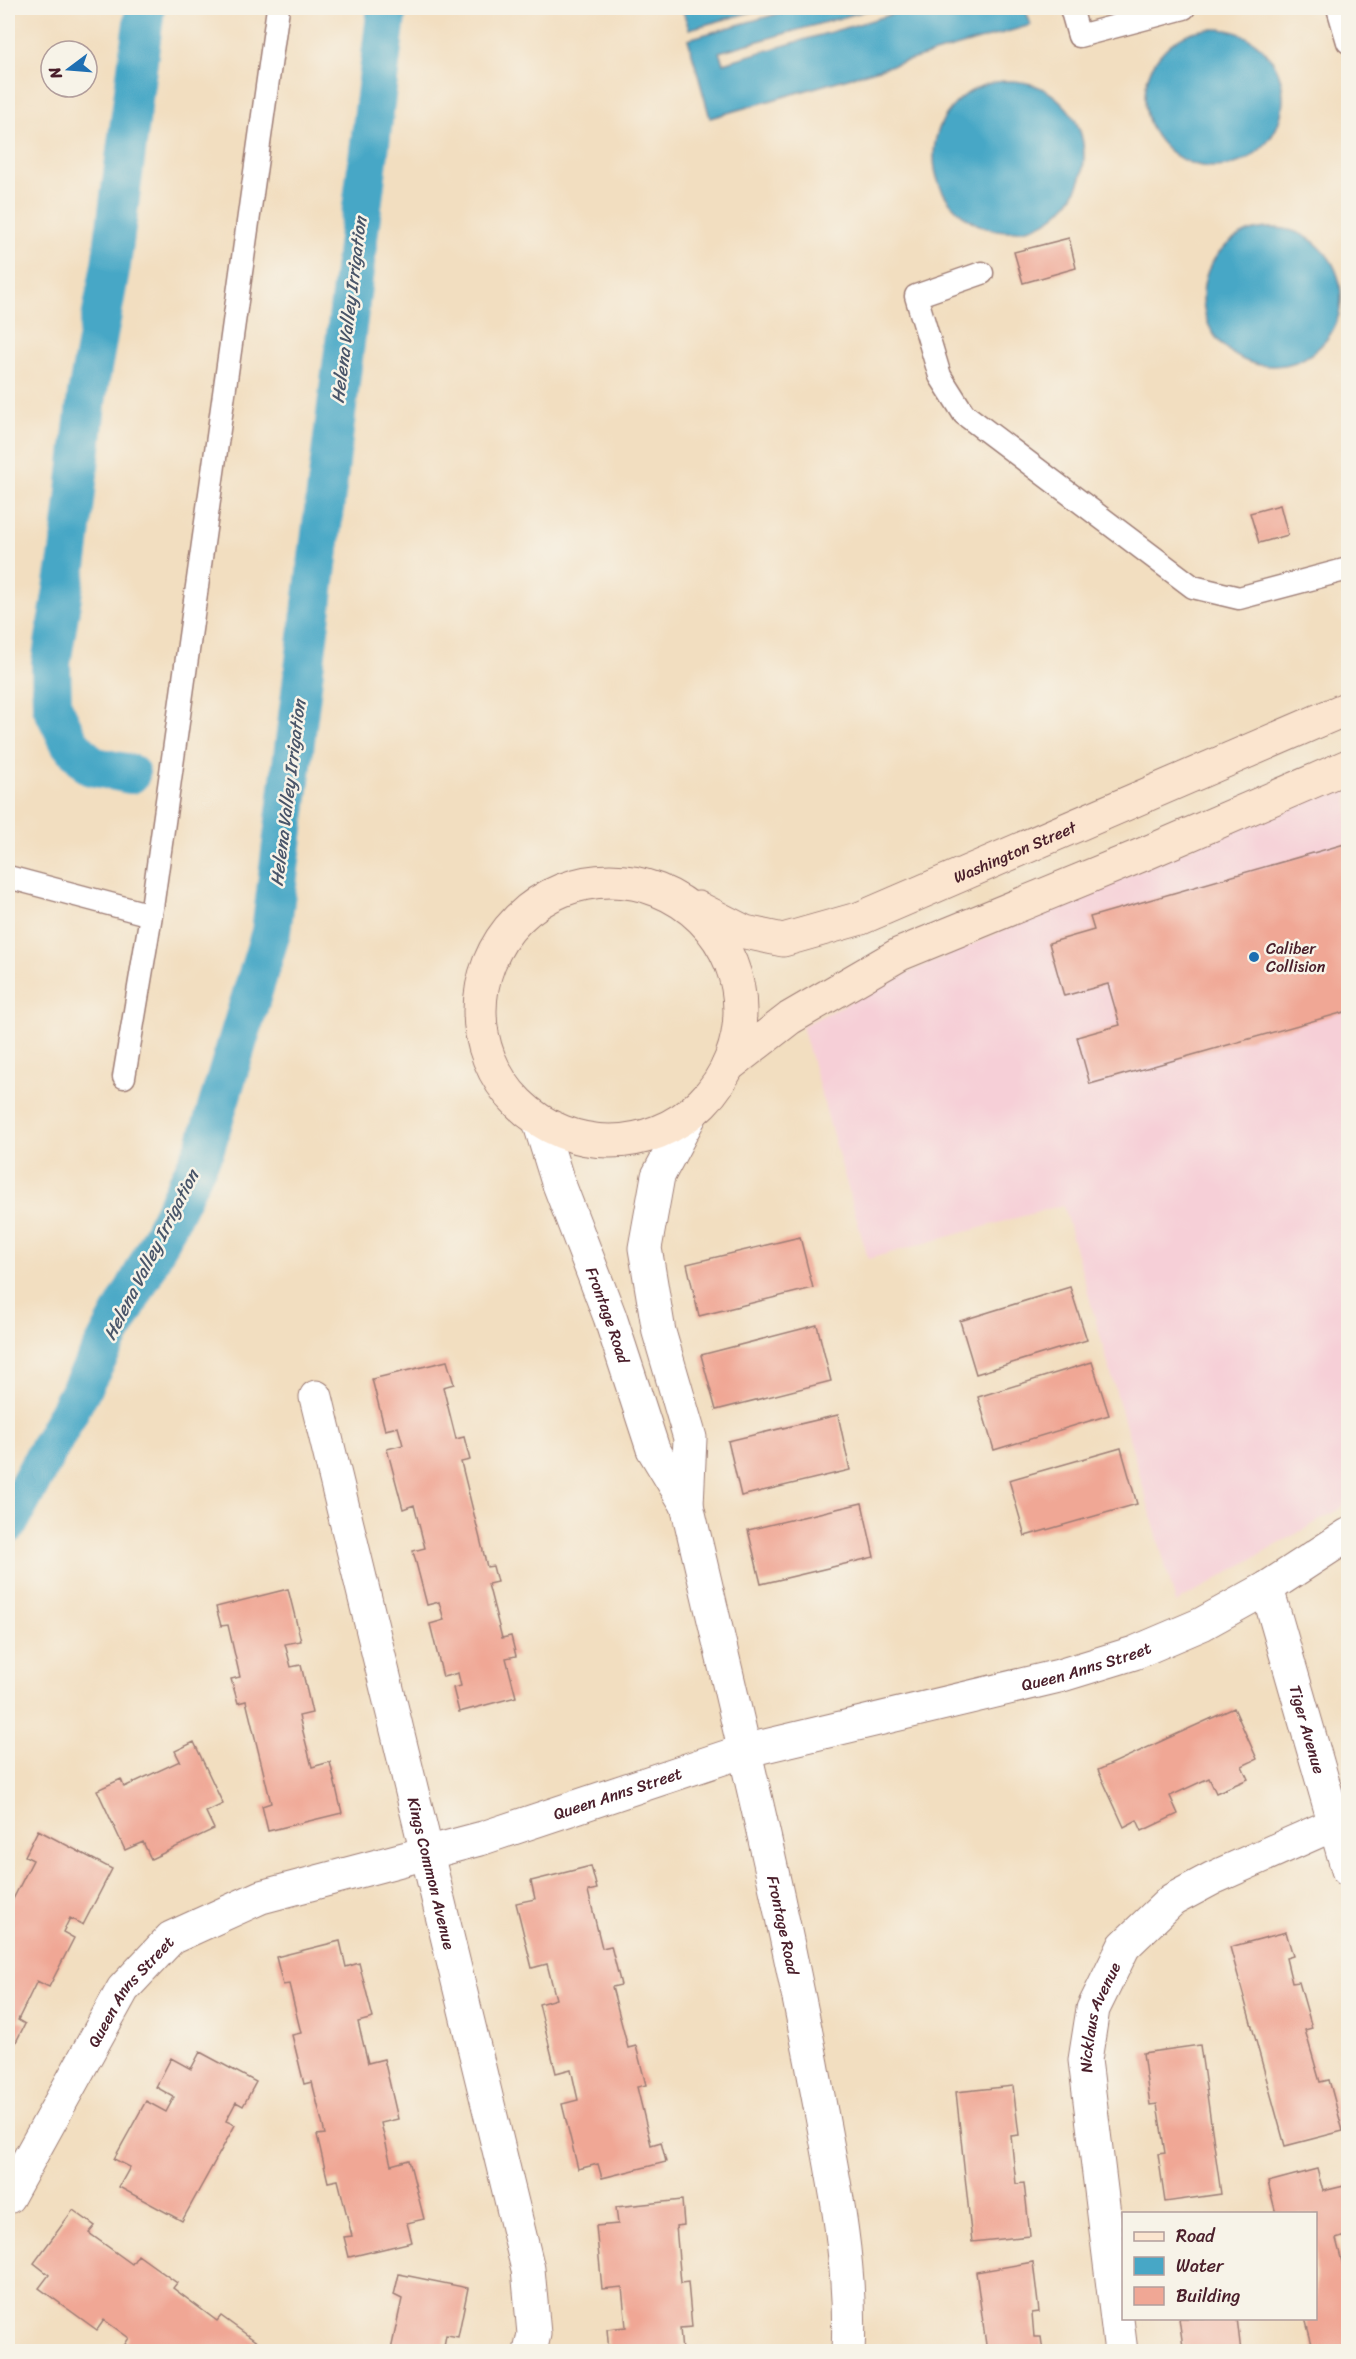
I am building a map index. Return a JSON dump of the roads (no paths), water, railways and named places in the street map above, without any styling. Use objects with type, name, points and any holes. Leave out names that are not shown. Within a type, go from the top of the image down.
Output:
[{"type":"street","name":"Washington Street","points":[[728,1066],[712,1092],[691,1114],[656,1134],[616,1141],[576,1137],[539,1121],[509,1093],[489,1058],[484,1039],[480,1019],[484,978],[500,941],[526,910],[561,889],[600,880],[640,883],[745,932],[783,940],[861,918],[1348,708]]},
{"type":"street","points":[[728,1066],[790,1018],[900,954],[1144,854],[1348,766]]},
{"type":"street","points":[[678,899],[714,931],[736,973],[741,1020],[728,1066]]},
{"type":"street","name":"Frontage Road","points":[[691,1114],[658,1176],[645,1248],[659,1332],[690,1438],[687,1504],[799,1995],[838,2201],[850,2322],[848,2352]]},
{"type":"street","name":"Frontage Road","points":[[539,1121],[557,1179],[610,1317],[653,1449],[687,1504]]},
{"type":"street","name":"Kings Common Avenue","points":[[316,1396],[528,2269],[534,2334],[530,2352]]},
{"type":"street","name":"Queen Anns Street","points":[[8,2198],[123,1989],[171,1938],[261,1897],[483,1838],[744,1751],[1059,1676],[1134,1653],[1202,1624],[1267,1588],[1348,1535]]},
{"type":"street","name":"Tiger Avenue","points":[[1267,1588],[1342,1821],[1348,1870]]},
{"type":"street","name":"Nicklaus Avenue","points":[[1121,2352],[1085,2060],[1093,2009],[1124,1946],[1172,1900],[1213,1878],[1342,1821]]},
{"type":"lane","points":[[124,1077],[151,915],[278,8]]},
{"type":"lane","points":[[1071,8],[1079,36],[1184,8]]},
{"type":"lane","points":[[1338,8],[1348,42]]},
{"type":"lane","points":[[982,273],[916,296],[940,376],[964,414],[1193,587],[1239,598],[1348,569]]},
{"type":"lane","points":[[8,877],[151,915]]},
{"type":"water","points":[[682,8],[766,8],[689,29]]},
{"type":"water","points":[[798,8],[876,8],[719,52],[723,63],[914,8],[1025,8],[1031,25],[710,118],[688,39]]},
{"type":"water","points":[[1214,29],[1241,34],[1253,40],[1263,49],[1272,59],[1278,71],[1283,98],[1278,125],[1272,137],[1263,147],[1253,156],[1241,162],[1214,167],[1187,162],[1175,156],[1165,147],[1156,137],[1150,125],[1145,98],[1150,71],[1156,59],[1165,49],[1175,40],[1187,34]]},
{"type":"water","points":[[1009,81],[1038,86],[1051,93],[1062,103],[1072,114],[1079,127],[1084,156],[1079,185],[1072,198],[1062,209],[1051,219],[1038,226],[1009,231],[980,226],[967,219],[956,209],[946,198],[939,185],[934,156],[939,127],[946,114],[956,103],[967,93],[980,86]]},
{"type":"water","points":[[1272,228],[1299,233],[1311,239],[1321,248],[1330,258],[1336,270],[1341,297],[1336,324],[1330,336],[1321,346],[1311,355],[1299,361],[1272,366],[1245,361],[1233,355],[1223,346],[1214,336],[1208,324],[1203,297],[1208,270],[1214,258],[1223,248],[1233,239],[1245,233]]},
{"type":"waterway","name":"Helena Valley Irrigation","points":[[130,774],[91,766],[70,743],[52,706],[51,663],[69,553],[87,395],[111,265],[145,8]]},
{"type":"waterway","name":"Helena Valley Irrigation","points":[[8,1524],[143,1274],[205,1148],[271,932],[387,8]]},
{"type":"place","name":"Caliber Collision","points":[[1254,957]]}]
